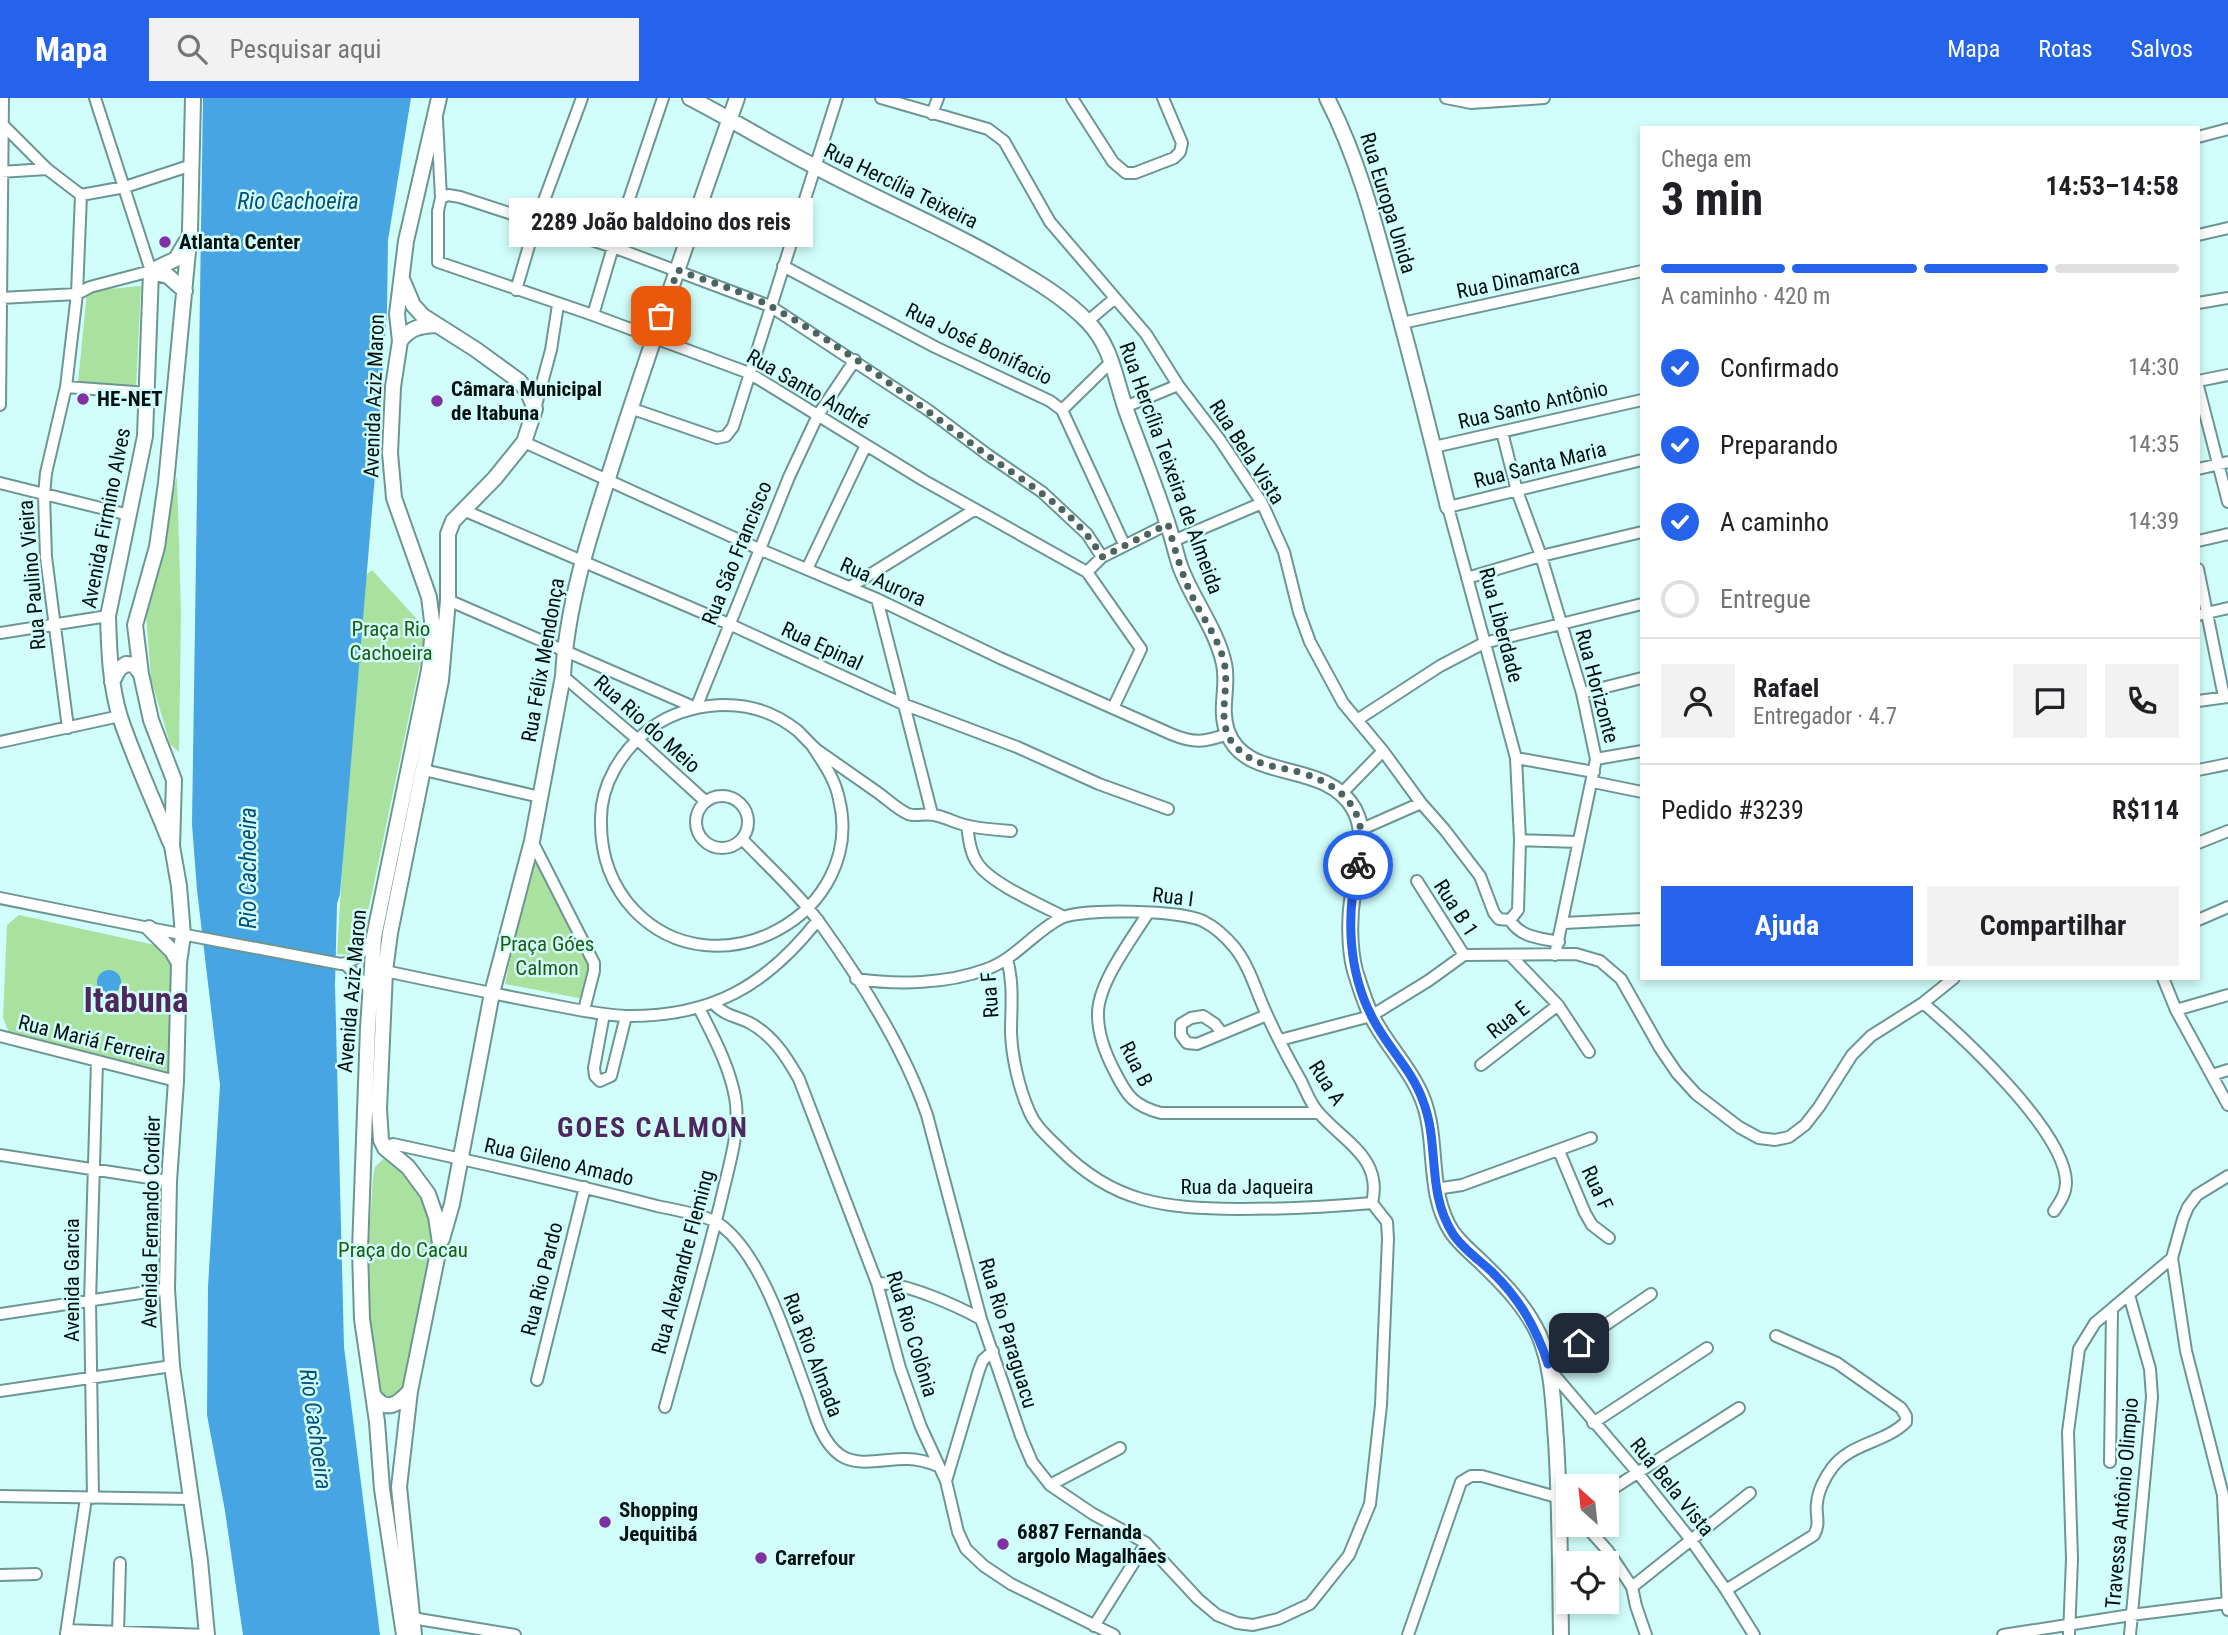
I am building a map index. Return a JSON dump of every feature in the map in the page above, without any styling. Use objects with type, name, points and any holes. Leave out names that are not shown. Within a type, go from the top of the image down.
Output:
[{"type":"main road","name":"Avenida Firmino Alves","points":[[172,846],[174,780],[151,720],[141,674],[135,625],[158,547],[190,230],[193,98]]},
{"type":"main road","name":"Rua Hercília Teixeira","points":[[690,98],[815,167],[991,255],[1030,277],[1088,321]]},
{"type":"main road","name":"Rua Félix Mendonça","points":[[440,1243],[453,1204],[492,993],[532,841],[563,676],[564,649],[582,562],[653,339],[737,98]]},
{"type":"main road","name":"Rua Europa Unida","points":[[1327,98],[1343,128],[1362,182],[1402,323]]},
{"type":"main road","name":"Avenida Aziz Maron","points":[[404,1635],[382,1489],[374,1396],[362,1319],[360,1250],[369,988],[374,937],[433,647],[429,597],[391,486],[390,453],[393,387],[400,341],[397,314],[402,276],[415,196],[437,104]]},
{"type":"main road","points":[[151,271],[176,259],[183,250],[190,230]]},
{"type":"main road","name":"Avenida Firmino Alves","points":[[151,271],[145,436],[108,622],[112,681],[120,716],[172,846],[180,887],[183,934]]},
{"type":"main road","points":[[151,271],[168,276],[185,290]]},
{"type":"main road","points":[[402,276],[413,305],[423,316],[475,349],[519,381],[528,392],[535,409],[524,442]]},
{"type":"main road","name":"Rua Hercília Teixeira de Almeida","points":[[1088,321],[1107,347],[1172,541],[1194,599],[1219,643],[1225,668],[1223,711],[1228,734]]},
{"type":"main road","name":"Rua Liberdade","points":[[1402,323],[1448,507]]},
{"type":"main road","points":[[400,341],[408,331],[436,324]]},
{"type":"main road","name":"Avenida Aziz Maron","points":[[391,1148],[381,1140],[380,1125],[385,971],[390,933],[441,680],[448,600],[448,534],[453,521],[495,478],[524,442]]},
{"type":"main road","points":[[108,622],[116,635],[130,633],[135,625]]},
{"type":"main road","points":[[112,681],[119,669],[126,664],[134,665],[141,674]]},
{"type":"main road","points":[[1228,734],[1237,748],[1253,760],[1270,767],[1300,772],[1324,782],[1342,793],[1353,807],[1362,829],[1362,849],[1351,901],[1353,966],[1371,1016],[1413,1078],[1424,1101],[1431,1130],[1436,1189],[1443,1217],[1455,1237],[1521,1304],[1539,1336],[1549,1368],[1561,1474]]},
{"type":"main road","points":[[149,928],[172,951],[179,963]]},
{"type":"main road","name":"Avenida Fernando Cordier","points":[[183,934],[179,963],[176,1081],[169,1181],[167,1289],[172,1366],[192,1499],[207,1635]]},
{"type":"main road","points":[[362,1180],[373,1157],[391,1148],[428,1194],[436,1217],[440,1243],[410,1391],[399,1487],[414,1635]]},
{"type":"main road","points":[[374,1396],[380,1403],[389,1406],[401,1402],[410,1391]]},
{"type":"main road","points":[[1561,1635],[1563,1537]]},
{"type":"street","points":[[0,405],[3,98]]},
{"type":"street","points":[[0,298],[77,294],[90,286],[151,271],[95,98]]},
{"type":"street","points":[[516,290],[537,222],[582,98]]},
{"type":"street","points":[[593,315],[663,98]]},
{"type":"street","points":[[631,408],[717,438],[726,436],[733,427],[837,98]]},
{"type":"street","name":"Rua Bela Vista","points":[[881,98],[988,130],[1004,141],[1054,229],[1146,334],[1178,385],[1220,440],[1262,503],[1284,552],[1299,612],[1310,642],[1343,703],[1480,876],[1494,913],[1499,919],[1510,920]]},
{"type":"street","points":[[932,114],[938,98]]},
{"type":"street","points":[[1072,98],[1113,162],[1126,173],[1135,173],[1174,158],[1180,152],[1182,143],[1163,98]]},
{"type":"street","points":[[1446,98],[1471,103],[1544,98]]},
{"type":"street","points":[[437,104],[441,198],[448,195],[460,197],[537,222],[678,270],[770,306],[855,360],[1042,492],[1087,534],[1102,557]]},
{"type":"street","points":[[2,123],[47,169],[82,195],[125,187],[192,165]]},
{"type":"street","points":[[2200,136],[2228,130]]},
{"type":"street","points":[[2,172],[47,169]]},
{"type":"street","name":"Rua Paulino Vieira","points":[[68,728],[46,557],[44,495],[46,473],[66,387],[77,294],[82,195]]},
{"type":"street","name":"Rua Santo André","points":[[441,198],[438,211],[438,262],[593,315],[749,373],[974,510],[1087,572],[1141,649],[1113,708]]},
{"type":"street","points":[[2200,235],[2228,228]]},
{"type":"street","name":"Rua José Bonifacio","points":[[783,265],[936,347],[1050,401],[1062,410],[1124,544]]},
{"type":"street","name":"Rua Dinamarca","points":[[1402,323],[1640,271]]},
{"type":"street","points":[[2200,303],[2228,298]]},
{"type":"street","points":[[1088,321],[1114,299]]},
{"type":"street","points":[[535,409],[551,350],[558,305]]},
{"type":"street","name":"Rua São Francisco","points":[[696,708],[789,477],[818,415],[855,360]]},
{"type":"street","points":[[1062,410],[1112,361]]},
{"type":"street","points":[[2200,383],[2228,375]]},
{"type":"street","points":[[1125,407],[1178,385]]},
{"type":"street","points":[[66,387],[148,393]]},
{"type":"street","points":[[2200,390],[2224,463],[2228,502]]},
{"type":"street","name":"Rua Santo Antônio","points":[[1434,447],[1640,400]]},
{"type":"street","name":"Rua Horizonte","points":[[1502,432],[1517,491],[1541,556],[1582,693],[1596,759],[1555,955]]},
{"type":"street","name":"Rua Aurora","points":[[524,442],[1188,741],[1203,742],[1228,734]]},
{"type":"street","points":[[807,569],[866,445]]},
{"type":"street","name":"Rua Santa Maria","points":[[1448,507],[1640,460]]},
{"type":"street","points":[[2200,469],[2224,463]]},
{"type":"street","points":[[0,483],[129,515]]},
{"type":"street","points":[[1172,541],[1262,503]]},
{"type":"street","name":"Rua Liberdade","points":[[1448,507],[1516,758],[1520,840],[1518,910],[1510,920]]},
{"type":"street","name":"Rua Epinal","points":[[463,510],[729,624],[903,704],[1017,747],[1099,784],[1168,809]]},
{"type":"street","points":[[850,587],[974,510]]},
{"type":"street","points":[[1087,572],[1102,557],[1168,524]]},
{"type":"street","points":[[1467,578],[1541,556],[1640,532]]},
{"type":"street","points":[[2200,541],[2228,534]]},
{"type":"street","points":[[2200,587],[2203,614],[2226,697],[2200,701]]},
{"type":"street","points":[[877,599],[932,814]]},
{"type":"street","points":[[448,600],[696,708]]},
{"type":"street","points":[[1357,720],[1440,666],[1483,643],[1640,604]]},
{"type":"street","points":[[2203,614],[2228,608]]},
{"type":"street","points":[[0,633],[54,624],[108,622]]},
{"type":"street","name":"Rua Rio do Meio","points":[[563,676],[705,802]]},
{"type":"street","points":[[1582,693],[1640,678]]},
{"type":"street","points":[[813,747],[830,772],[839,800],[842,829],[837,859],[830,877],[808,909],[786,927],[762,939],[735,945],[708,946],[681,940],[656,928],[635,911],[618,890],[606,865],[601,838],[601,811],[607,784],[620,760],[637,739],[674,714],[696,708],[718,705],[749,706],[772,715],[909,815],[932,814],[967,826],[1011,831]]},
{"type":"street","points":[[0,742],[120,716]]},
{"type":"street","points":[[1342,793],[1383,751]]},
{"type":"street","points":[[1596,759],[1640,751]]},
{"type":"street","points":[[1516,758],[1640,791]]},
{"type":"street","points":[[2200,770],[2228,764]]},
{"type":"street","points":[[424,770],[540,797]]},
{"type":"street","points":[[723,795],[741,803],[748,821],[742,839],[727,848],[710,846],[703,841],[695,825],[696,816],[705,802],[723,795]]},
{"type":"street","points":[[1362,829],[1421,803]]},
{"type":"street","points":[[967,826],[971,850],[979,865],[993,878],[1064,917]]},
{"type":"street","points":[[2200,842],[2228,831]]},
{"type":"street","points":[[742,839],[808,909]]},
{"type":"street","points":[[1520,840],[1578,842]]},
{"type":"street","points":[[532,841],[594,963],[584,1010]]},
{"type":"street","name":"Rua B 1","points":[[1417,881],[1464,955]]},
{"type":"street","points":[[0,898],[343,964],[369,988]]},
{"type":"street","points":[[2200,919],[2228,907]]},
{"type":"street","name":"Rua Rio Paraguacu","points":[[808,909],[818,920],[896,1043],[917,1087],[981,1319],[1032,1462],[1050,1485],[1093,1514],[1146,1543],[1198,1599],[1217,1615],[1237,1623],[1253,1625],[1278,1619],[1310,1604],[1349,1555],[1370,1504],[1381,1405],[1388,1239],[1387,1222],[1372,1203]]},
{"type":"street","name":"Rua I","points":[[1064,917],[1107,912],[1176,915],[1201,920],[1222,933],[1237,950],[1267,1015]]},
{"type":"street","name":"Rua B","points":[[1148,913],[1115,967],[1097,1012],[1111,1064],[1133,1102],[1144,1109],[1161,1113],[1318,1112]]},
{"type":"street","name":"Rua F","points":[[1029,1112],[1012,1035],[1012,980],[1007,959],[1035,934],[1064,917]]},
{"type":"street","points":[[1563,923],[1640,919]]},
{"type":"street","points":[[385,971],[604,1014],[661,1014],[714,1004],[760,980],[782,962],[818,920]]},
{"type":"street","points":[[1510,920],[1515,929],[1526,936],[1559,942]]},
{"type":"street","points":[[343,964],[362,953],[374,937]]},
{"type":"street","points":[[1280,1040],[1371,1016],[1464,955],[1576,954],[1600,961],[1621,979],[1637,1010],[1677,1073],[1696,1094],[1718,1112],[1759,1138],[1775,1140],[1789,1137],[1805,1125],[1852,1055],[1871,1036],[1923,1003],[1952,980]]},
{"type":"street","points":[[1510,955],[1558,1005],[1589,1052]]},
{"type":"street","points":[[856,979],[882,983],[939,980],[967,976],[1007,959]]},
{"type":"street","points":[[2164,980],[2176,1010],[2228,1105]]},
{"type":"street","points":[[2176,1010],[2228,995]]},
{"type":"street","points":[[1923,1003],[1977,1050],[2049,1139],[2062,1164],[2066,1180],[2064,1196],[2054,1211]]},
{"type":"street","name":"Rua Rio Colônia","points":[[714,1004],[728,1016],[748,1022],[772,1038],[788,1058],[799,1079],[827,1146],[877,1283],[900,1368],[921,1427],[946,1481],[958,1532],[966,1549],[984,1566],[1011,1584],[1114,1635]]},
{"type":"street","name":"Rua E","points":[[1482,1065],[1558,1005]]},
{"type":"street","name":"Rua Alexandre Fleming","points":[[665,1407],[716,1221],[736,1122],[735,1098],[719,1047],[699,1008]]},
{"type":"street","points":[[604,1014],[594,1068],[595,1076],[600,1081],[611,1076],[626,1016]]},
{"type":"street","points":[[1221,1032],[1267,1015]]},
{"type":"street","name":"Rua A","points":[[1267,1015],[1318,1112],[1348,1139],[1367,1162],[1374,1178],[1375,1192],[1372,1203]]},
{"type":"street","name":"Rua Mariá Ferreira","points":[[0,1037],[176,1081]]},
{"type":"street","name":"Avenida Garcia","points":[[66,1632],[90,1498],[90,1301],[97,1062]]},
{"type":"street","points":[[2212,1075],[2228,1070]]},
{"type":"street","name":"Rua da Jaqueira","points":[[1029,1112],[1038,1127],[1075,1164],[1101,1181],[1135,1197],[1182,1208],[1289,1209],[1372,1203]]},
{"type":"street","points":[[1559,1151],[1591,1138]]},
{"type":"street","name":"Rua Gileno Amado","points":[[391,1148],[462,1159],[716,1221]]},
{"type":"street","name":"Rua F","points":[[1436,1189],[1462,1185],[1559,1151],[1585,1213],[1592,1225],[1609,1238]]},
{"type":"street","points":[[0,1155],[169,1181]]},
{"type":"street","points":[[2003,1635],[2070,1629],[2131,1615],[2227,1606],[2227,1539],[2223,1495],[2186,1351],[2172,1258],[2188,1206],[2197,1195],[2228,1176]]},
{"type":"street","name":"Rua Rio Pardo","points":[[537,1380],[585,1187]]},
{"type":"street","name":"Rua Rio Almada","points":[[716,1221],[734,1238],[769,1293],[815,1417],[834,1449],[851,1460],[906,1458],[925,1460],[938,1466]]},
{"type":"street","points":[[2070,1629],[2072,1559],[2067,1460],[2079,1349],[2089,1331],[2172,1258]]},
{"type":"street","points":[[877,1283],[891,1283],[910,1289],[981,1319]]},
{"type":"street","points":[[0,1314],[167,1289]]},
{"type":"street","points":[[1549,1368],[1651,1294]]},
{"type":"street","name":"Travessa Antônio Olimpio","points":[[2129,1294],[2150,1369],[2152,1397],[2130,1635]]},
{"type":"street","points":[[2110,1462],[2112,1309]]},
{"type":"street","points":[[1726,1590],[1814,1535],[1819,1521],[1816,1502],[1833,1466],[1850,1452],[1906,1422],[1901,1408],[1837,1363],[1776,1335]]},
{"type":"street","points":[[1593,1423],[1707,1349]]},
{"type":"street","points":[[946,1481],[979,1370],[983,1360],[993,1351]]},
{"type":"street","points":[[0,1391],[172,1366]]},
{"type":"street","name":"Rua Bela Vista","points":[[1549,1368],[1691,1540],[1754,1635]]},
{"type":"street","points":[[1619,1484],[1738,1408]]},
{"type":"street","points":[[1050,1485],[1120,1448]]},
{"type":"street","points":[[1408,1635],[1461,1482],[1471,1476],[1482,1476],[1556,1499]]},
{"type":"street","points":[[1632,1587],[1750,1493]]},
{"type":"street","points":[[0,1496],[192,1499]]},
{"type":"street","points":[[1596,1537],[1632,1587],[1646,1635]]},
{"type":"street","points":[[1094,1626],[1146,1543]]},
{"type":"street","points":[[116,1633],[120,1563]]},
{"type":"street","points":[[0,1575],[36,1574]]},
{"type":"street","points":[[412,1618],[515,1635]]},
{"type":"street","points":[[66,1632],[207,1635]]},
{"type":"green space","points":[[141,286],[136,387],[78,383],[87,291]]},
{"type":"green space","points":[[177,476],[181,613],[179,752],[170,744],[151,679],[146,614]]},
{"type":"green space","name":"Praça Rio Cachoeira","points":[[372,570],[427,630],[357,955],[337,954],[365,576]]},
{"type":"green space","name":"Praça Góes Calmon","points":[[533,854],[593,973],[589,1000],[505,984]]},
{"type":"green space","points":[[19,915],[155,945],[171,961],[171,1072],[9,1032],[3,1018],[7,925]]},
{"type":"green space","name":"Praça do Cacau","points":[[383,1159],[398,1163],[423,1195],[437,1249],[405,1388],[397,1399],[382,1394],[374,1371],[367,1316],[373,1176],[375,1167]]},
{"type":"water","name":"Rio Cachoeira","points":[[203,98],[411,98],[388,240],[387,309],[377,451],[340,894],[337,904],[335,985],[344,1347],[380,1635],[243,1635],[225,1511],[207,1415],[208,1287],[220,1085],[192,824]]},
{"type":"water","points":[[109,970],[120,977],[121,982],[114,993],[109,994],[98,987],[97,982],[104,971]]},
{"type":"way so far","points":[[661,316],[678,270],[770,306],[929,410],[1042,492],[1087,534],[1102,557],[1168,524],[1180,566],[1194,599],[1219,643],[1225,668],[1223,711],[1228,734],[1237,748],[1253,760],[1270,767],[1300,772],[1342,793],[1353,807],[1362,829],[1362,849],[1358,865]]},
{"type":"place","name":"Atlanta Center","points":[[165,242]]},
{"type":"place","name":"2289 João baldoino dos reis","points":[[661,316]]},
{"type":"place","name":"HE-NET","points":[[83,399]]},
{"type":"place","name":"Câmara Municipal de Itabuna","points":[[437,401]]},
{"type":"place","name":"Shopping Jequitibá","points":[[605,1522]]},
{"type":"place","name":"6887 Fernanda argolo Magalhães","points":[[1003,1544]]},
{"type":"place","name":"Carrefour","points":[[761,1558]]},
{"type":"district","name":"Itabuna","points":[[136,1000]]},
{"type":"district","name":"GOES CALMON","points":[[653,1127]]},
{"type":"route","points":[[1358,865],[1351,901],[1353,966],[1371,1016],[1413,1078],[1424,1101],[1431,1130],[1436,1189],[1443,1217],[1455,1237],[1521,1304],[1539,1336],[1548,1364],[1579,1343]]}]
